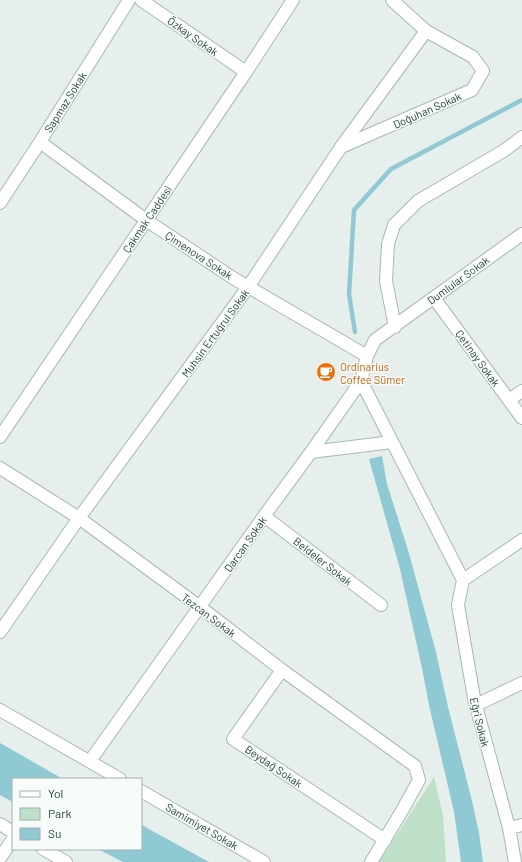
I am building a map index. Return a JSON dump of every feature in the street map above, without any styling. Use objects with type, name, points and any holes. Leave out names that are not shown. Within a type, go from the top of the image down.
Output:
[{"type":"street","name":"Sapmaz Sokak","points":[[0,203],[129,0]]},
{"type":"street","name":"Özkay Sokak","points":[[141,0],[246,72]]},
{"type":"street","name":"Çakmak Caddesi","points":[[0,437],[293,0]]},
{"type":"street","name":"Doğuhan Sokak","points":[[342,148],[472,90],[483,71],[473,57],[426,31],[392,0]]},
{"type":"street","name":"Muhsin Ertuğrul Sokak","points":[[0,632],[79,518],[248,287],[342,148],[426,31]]},
{"type":"street","points":[[395,327],[386,282],[388,244],[394,225],[418,201],[505,150],[522,137]]},
{"type":"street","name":"Çimenova Sokak","points":[[40,142],[146,220],[233,278],[367,356]]},
{"type":"street","name":"Dumlular Sokak","points":[[395,327],[522,234]]},
{"type":"street","name":"Çetinay Sokak","points":[[434,298],[522,418]]},
{"type":"street","name":"Darcan Sokak","points":[[90,761],[361,381],[367,356],[375,340],[395,327]]},
{"type":"street","points":[[361,381],[463,580],[522,540]]},
{"type":"street","points":[[509,400],[522,391]]},
{"type":"street","points":[[311,452],[392,442]]},
{"type":"street","name":"Tezcan Sokak","points":[[0,468],[79,518],[200,607],[282,670],[416,766],[419,780],[385,840]]},
{"type":"street","name":"Beldeler Sokak","points":[[264,516],[381,606]]},
{"type":"street","name":"Eğri Sokak","points":[[463,580],[458,604],[474,698],[509,828],[515,862]]},
{"type":"street","name":"Beydağ Sokak","points":[[282,670],[233,739],[385,840]]},
{"type":"street","points":[[476,705],[522,683]]},
{"type":"street","points":[[0,710],[118,778]]},
{"type":"street","name":"Samimiyet Sokak","points":[[142,792],[264,862]]},
{"type":"street","points":[[0,824],[12,831]]},
{"type":"street","points":[[509,828],[522,825]]},
{"type":"street","points":[[0,858],[12,840]]},
{"type":"street","points":[[371,862],[385,840]]},
{"type":"street","points":[[45,850],[66,862]]},
{"type":"green space","points":[[434,777],[443,815],[446,862],[379,862]]},
{"type":"water","points":[[382,456],[387,484],[408,550],[436,652],[448,707],[472,801],[479,833],[483,862],[461,862],[454,812],[400,569],[369,459]]},
{"type":"water","points":[[0,743],[61,778],[12,778],[12,801],[0,795]]},
{"type":"water","points":[[142,825],[209,862],[123,862],[100,850],[142,850]]},
{"type":"waterway","points":[[355,332],[349,294],[354,210],[391,169],[522,100]]},
{"type":"place","name":"Ordinarius Coffee Sümer","points":[[326,372]]}]
